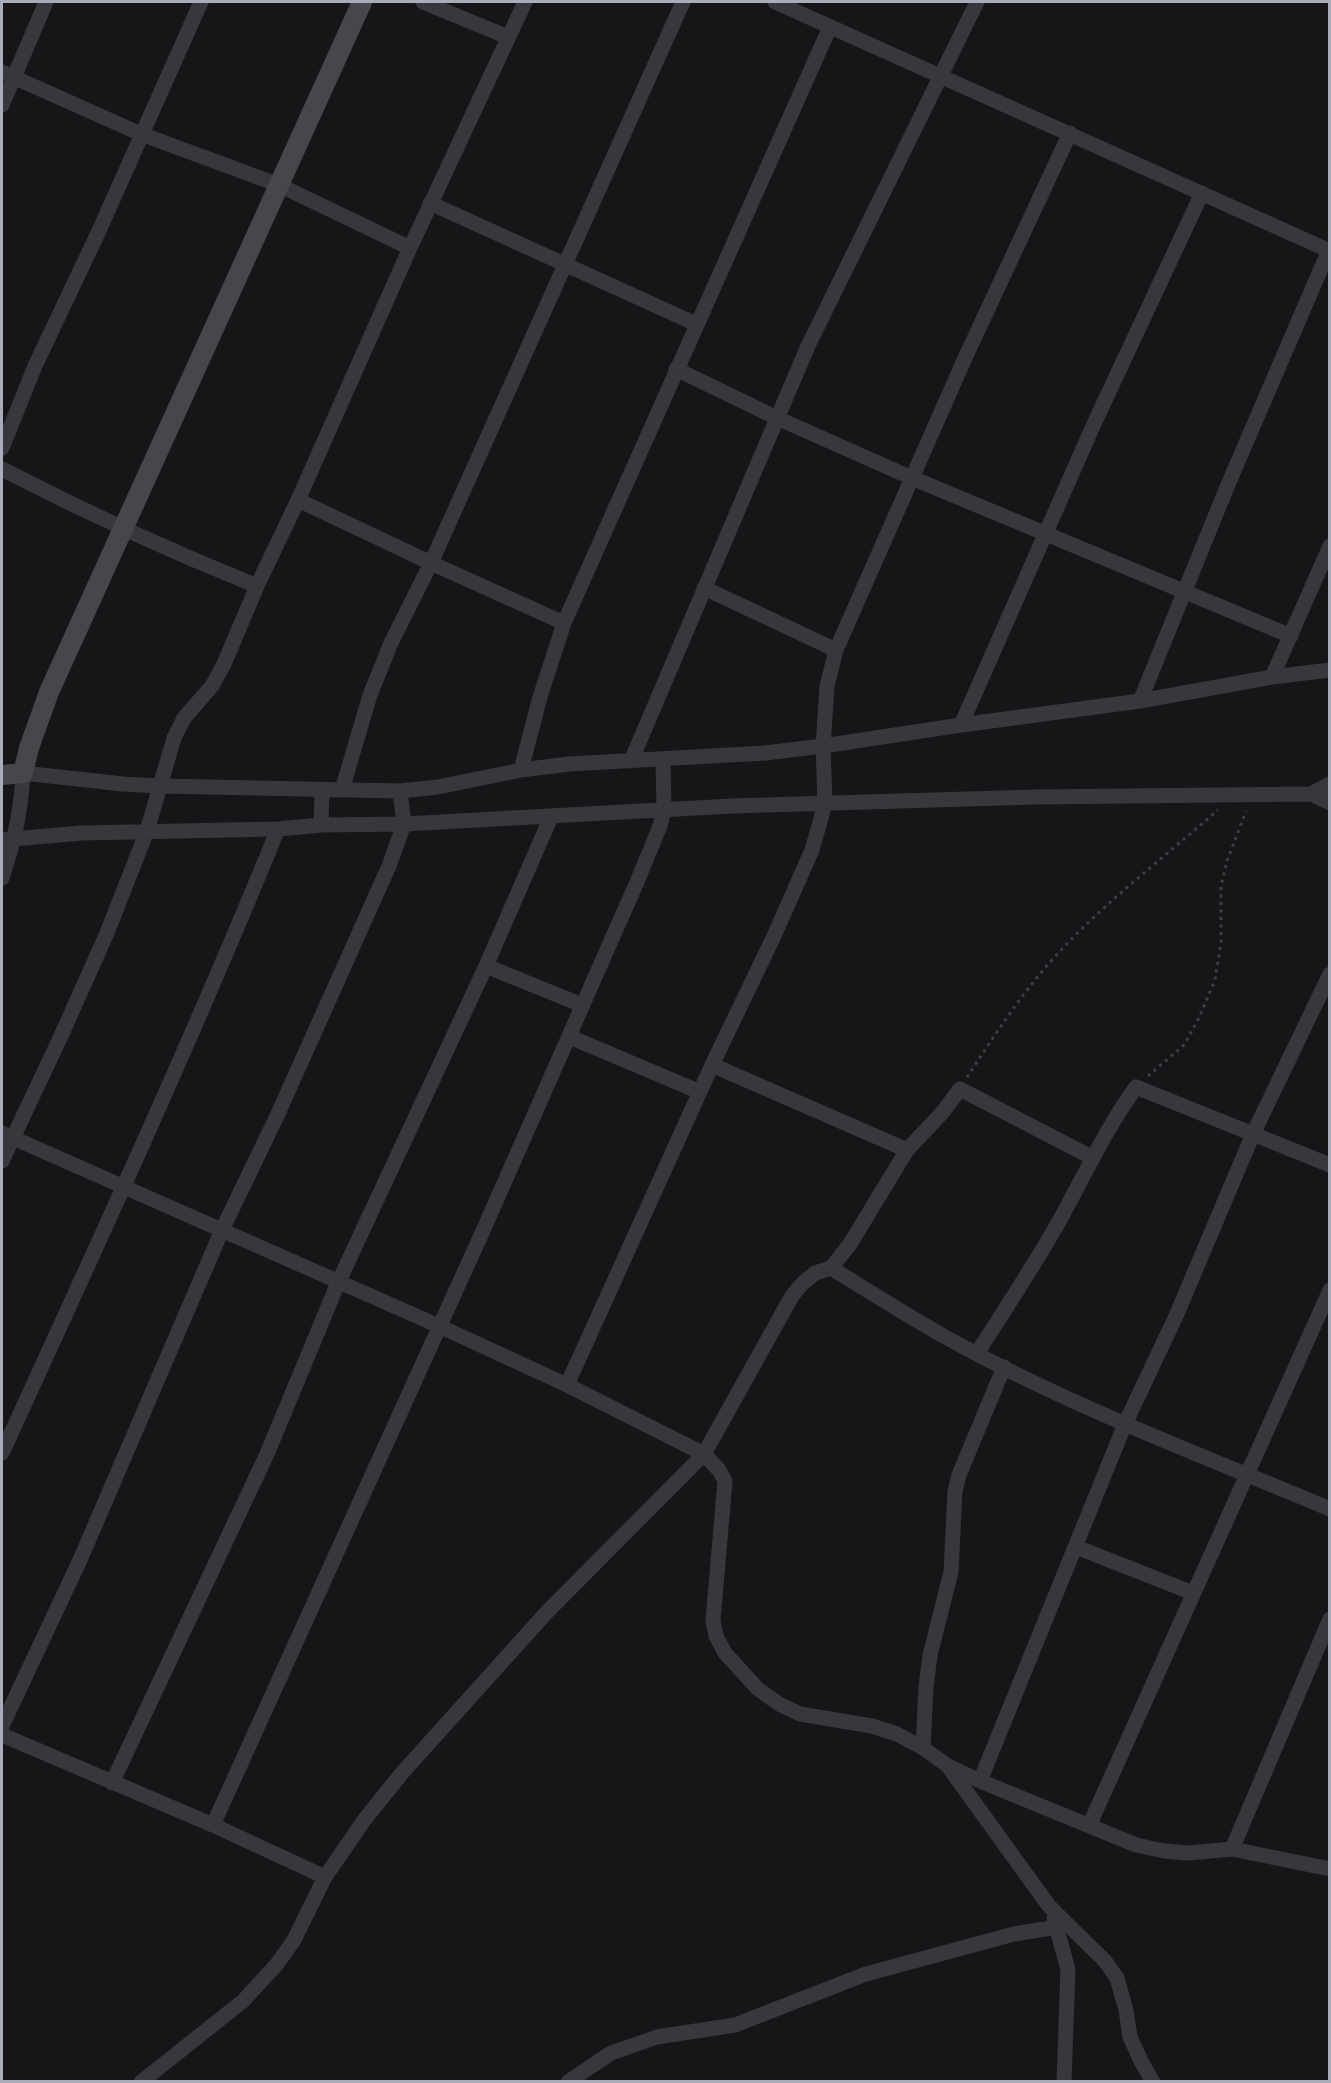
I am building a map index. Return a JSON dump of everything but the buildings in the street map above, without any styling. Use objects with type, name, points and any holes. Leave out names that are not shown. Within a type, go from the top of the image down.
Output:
[{"type":"street","points":[[2,105],[8,75],[46,2]]},
{"type":"street","points":[[2,448],[35,366],[201,2]]},
{"type":"street","points":[[2,878],[8,839],[21,806],[24,773],[32,739],[49,692],[362,2]]},
{"type":"street","points":[[423,2],[508,36]]},
{"type":"street","points":[[2,1161],[7,1135],[65,1026],[106,933],[147,831],[174,738],[184,718],[212,686],[224,664],[430,203],[525,2]]},
{"type":"street","points":[[342,790],[370,695],[391,643],[431,563],[682,2]]},
{"type":"street","points":[[774,2],[1329,250],[1184,591],[1140,701]]},
{"type":"street","points":[[631,760],[808,346],[977,2]]},
{"type":"street","points":[[521,770],[540,697],[564,623],[830,27]]},
{"type":"street","points":[[8,75],[141,134],[279,185],[410,248]]},
{"type":"street","points":[[567,1385],[807,861],[825,804],[823,746],[827,686],[836,650],[1070,133]]},
{"type":"street","points":[[961,724],[1142,318],[1202,193]]},
{"type":"street","points":[[430,203],[696,324]]},
{"type":"street","points":[[676,369],[777,418],[912,478],[1291,636]]},
{"type":"street","points":[[2,469],[123,529],[257,586]]},
{"type":"street","points":[[298,500],[564,623]]},
{"type":"street","points":[[1272,677],[1329,546]]},
{"type":"street","points":[[704,588],[836,650]]},
{"type":"street","points":[[2,775],[24,773],[160,786],[400,791],[438,787],[521,770],[631,760],[765,753],[823,746],[961,724],[1140,701],[1272,677],[1329,670]]},
{"type":"street","points":[[213,1825],[570,1037],[642,871],[664,810],[663,759]]},
{"type":"street","points":[[1311,794],[1329,784]]},
{"type":"street","points":[[321,825],[322,790]]},
{"type":"street","points":[[2,1726],[80,1560],[222,1230],[277,1116],[389,866],[404,824],[400,791]]},
{"type":"street","points":[[8,839],[81,833],[278,829],[321,825],[404,824],[825,804],[1237,794],[1311,794],[1329,803]]},
{"type":"street","points":[[112,1783],[267,1454],[338,1283],[486,966],[551,817]]},
{"type":"street","points":[[2,1453],[227,954],[278,829]]},
{"type":"street","points":[[486,966],[582,1005]]},
{"type":"street","points":[[980,1781],[1125,1424],[1176,1316],[1253,1134],[1329,974]]},
{"type":"street","points":[[570,1037],[700,1092]]},
{"type":"street","points":[[712,1065],[907,1150]]},
{"type":"street","points":[[977,1353],[1027,1275],[1113,1120],[1136,1087],[1329,1166]]},
{"type":"street","points":[[141,2082],[243,2001],[278,1964],[294,1940],[325,1877],[365,1819],[473,1693],[547,1612],[704,1454],[792,1296],[815,1273],[831,1268],[850,1244],[907,1150],[942,1113],[960,1089],[1093,1158]]},
{"type":"street","points":[[7,1135],[439,1326],[567,1385],[704,1454],[719,1470],[725,1481],[713,1620],[716,1636],[725,1653],[758,1689],[779,1704],[800,1713],[872,1726],[897,1734],[923,1748],[948,1766],[980,1781],[1136,1845],[1188,1853],[1232,1849],[1329,1869]]},
{"type":"street","points":[[831,1268],[939,1334],[977,1353],[1125,1424],[1329,1509]]},
{"type":"street","points":[[1089,1826],[1329,1290]]},
{"type":"street","points":[[923,1748],[930,1655],[951,1572],[955,1491],[959,1475],[1004,1366]]},
{"type":"street","points":[[1076,1547],[1194,1593]]},
{"type":"street","points":[[1232,1849],[1329,1619]]},
{"type":"street","points":[[2,1735],[213,1825],[325,1877]]},
{"type":"street","points":[[948,1766],[1049,1906],[1105,1961],[1117,1978],[1126,2010],[1130,2037],[1153,2082]]},
{"type":"street","points":[[1049,1906],[1058,1927],[1068,1969],[1064,2082]]},
{"type":"street","points":[[568,2082],[612,2053],[657,2037],[735,2025],[866,1974],[1014,1934],[1058,1927]]},
{"type":"path","points":[[960,1089],[998,1030],[1049,963],[1085,925],[1131,883],[1237,794]]},
{"type":"path","points":[[1136,1087],[1184,1045],[1199,1018],[1215,980],[1221,942],[1221,886],[1227,861],[1253,794]]}]
